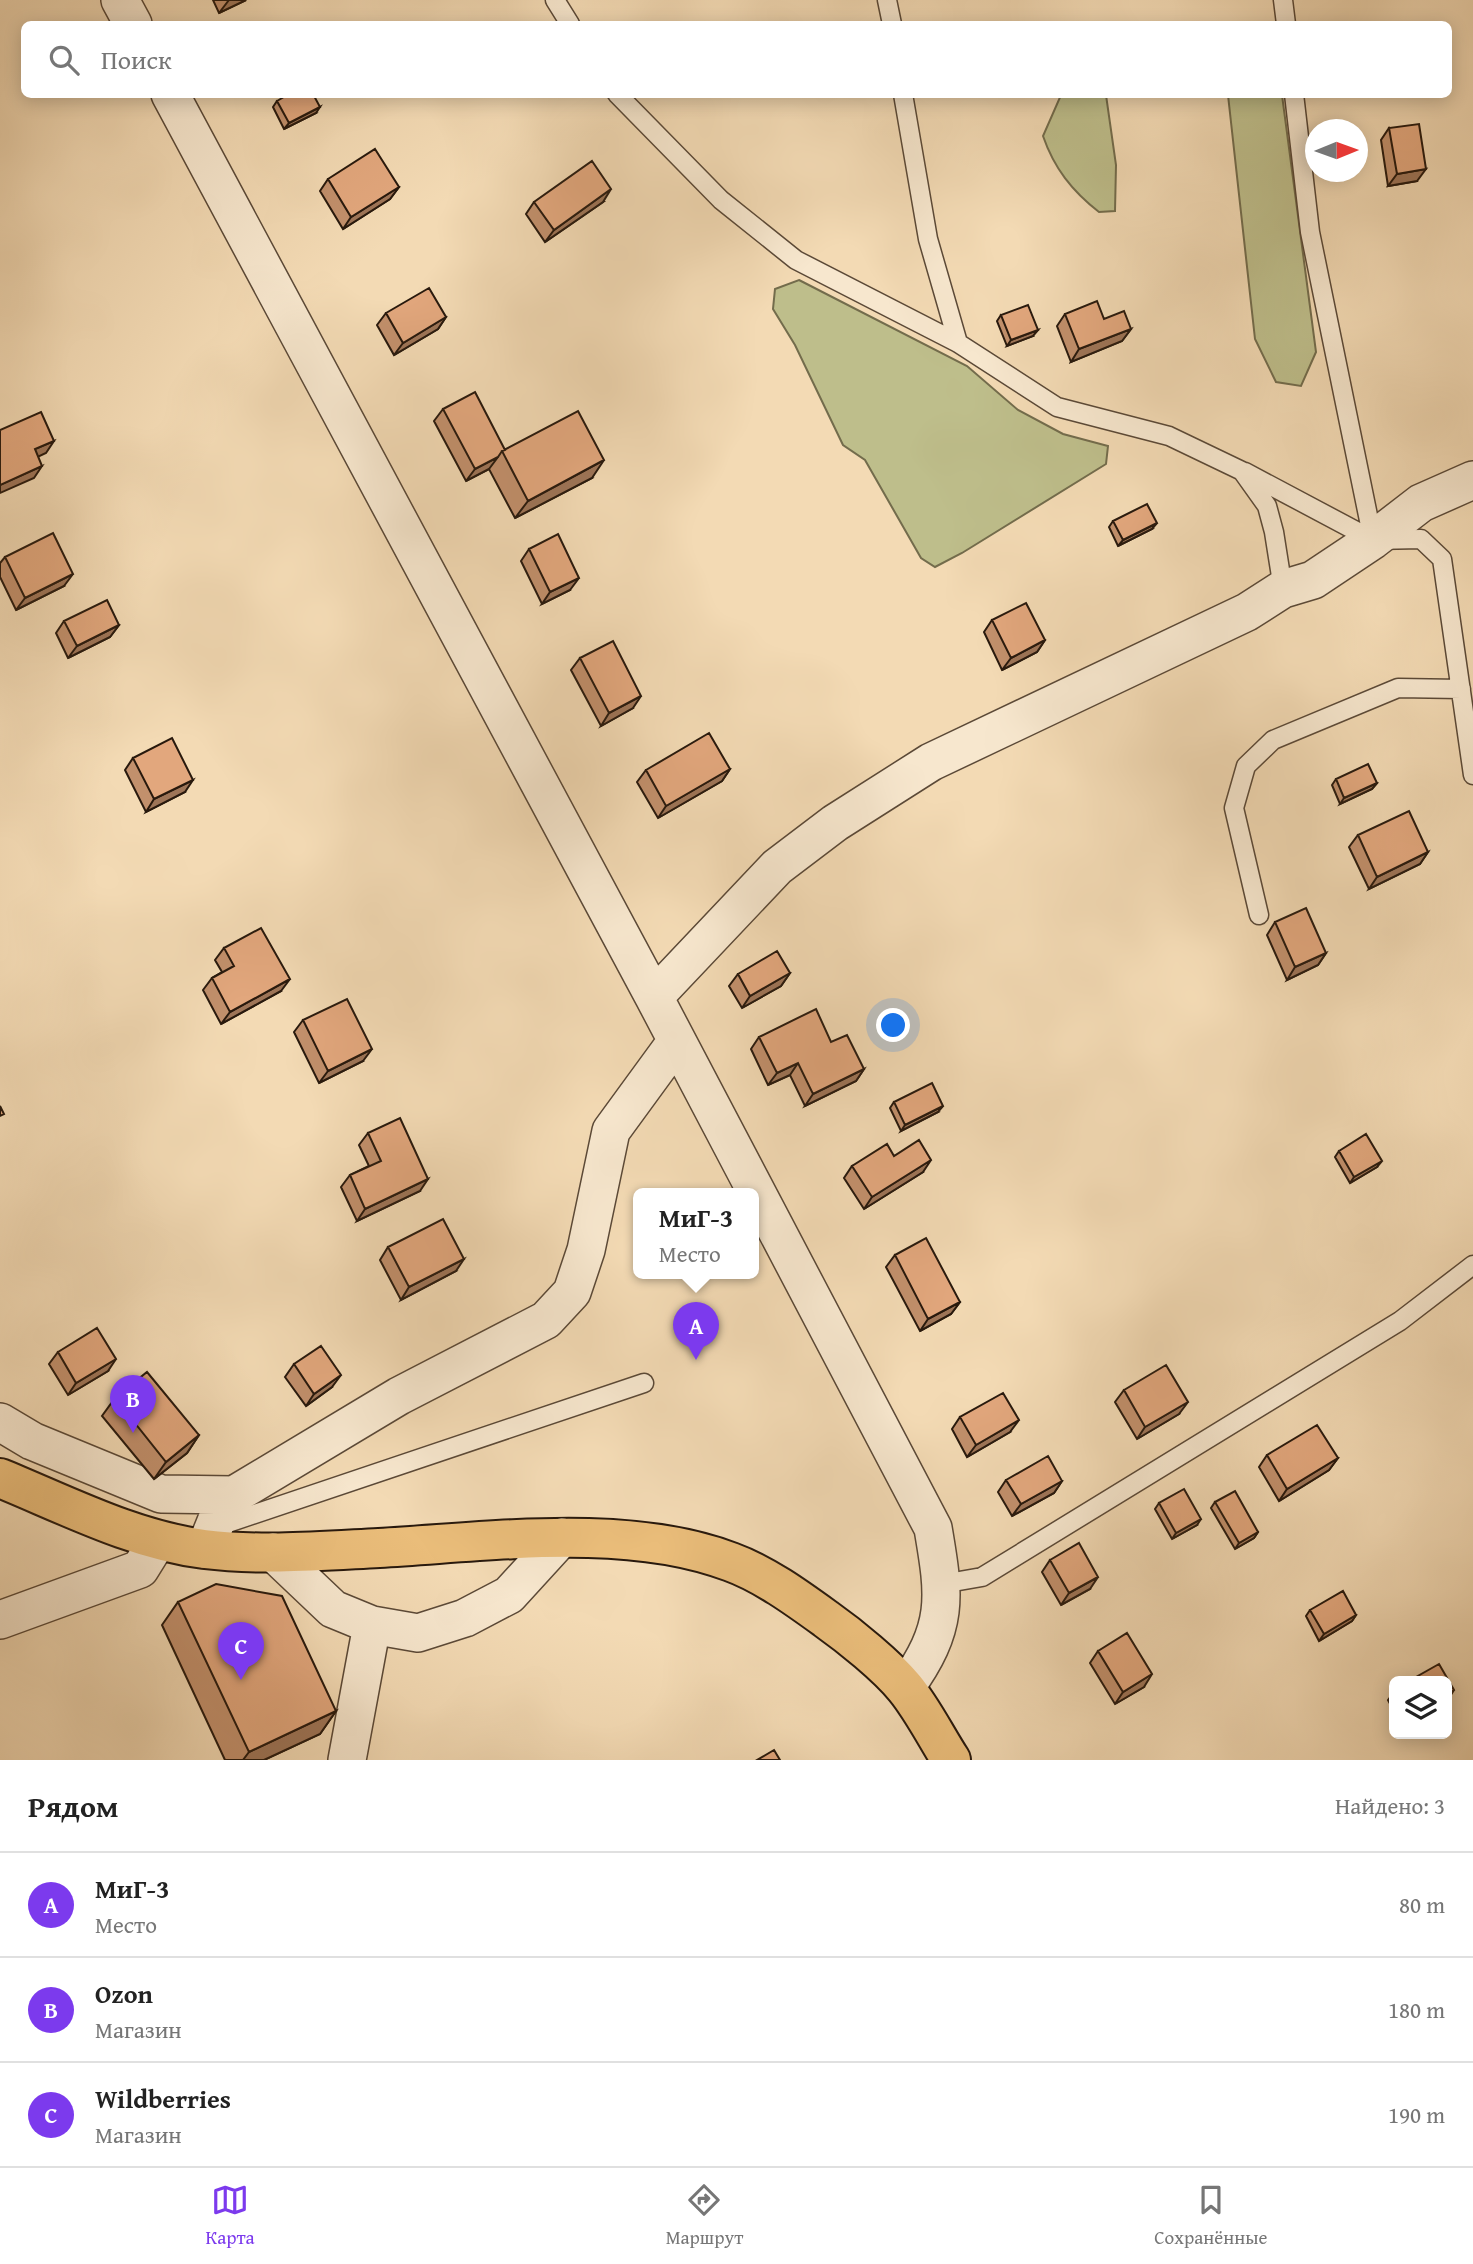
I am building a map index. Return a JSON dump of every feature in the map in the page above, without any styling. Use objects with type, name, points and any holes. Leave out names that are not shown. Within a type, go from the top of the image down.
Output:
[{"type":"main road","points":[[0,1478],[113,1525],[158,1539],[209,1539],[273,1552],[562,1537],[666,1545],[731,1562],[801,1600],[848,1635],[905,1688],[951,1760]]},
{"type":"street","points":[[120,0],[131,21]]},
{"type":"street","points":[[172,98],[654,997],[753,1188]]},
{"type":"street","points":[[654,997],[777,867],[835,823],[931,762],[1247,612],[1283,589],[1313,580],[1422,503],[1473,480]]},
{"type":"street","points":[[209,1539],[220,1512],[234,1495],[399,1396],[546,1320],[572,1292],[586,1250],[611,1131],[676,1042]]},
{"type":"street","points":[[759,1199],[933,1528],[942,1584],[940,1619],[926,1660],[905,1688]]},
{"type":"street","points":[[0,1422],[32,1441],[161,1493],[234,1495]]},
{"type":"street","points":[[273,1552],[333,1609],[372,1625],[418,1633],[466,1618],[509,1595],[562,1537]]},
{"type":"street","points":[[0,1620],[141,1569],[158,1539]]},
{"type":"street","points":[[346,1760],[372,1625]]},
{"type":"lane","points":[[555,0],[568,21]]},
{"type":"lane","points":[[887,0],[891,21]]},
{"type":"lane","points":[[1283,0],[1286,21]]},
{"type":"lane","points":[[621,98],[721,200],[796,260],[958,344],[1057,407],[1170,436],[1373,540],[1420,539],[1442,559],[1473,775]]},
{"type":"lane","points":[[905,98],[928,239],[958,344]]},
{"type":"lane","points":[[1294,98],[1310,232],[1373,540]]},
{"type":"lane","points":[[1242,471],[1267,506],[1283,589]]},
{"type":"lane","points":[[1259,915],[1234,808],[1246,766],[1273,740],[1398,688],[1461,689]]},
{"type":"lane","points":[[942,1584],[982,1577],[1401,1321],[1473,1265]]},
{"type":"lane","points":[[209,1539],[644,1383]]},
{"type":"green space","points":[[1060,98],[1106,98],[1116,165],[1115,211],[1099,212],[1080,196],[1058,169],[1043,136]]},
{"type":"green space","points":[[1228,98],[1282,98],[1316,352],[1301,386],[1276,382],[1255,339]]},
{"type":"green space","points":[[799,280],[967,366],[1018,410],[1063,434],[1108,446],[1106,464],[935,567],[921,558],[865,460],[843,445],[795,345],[773,309],[775,289]]},
{"type":"building","points":[[282,98],[315,98],[320,107],[289,123],[277,101]]},
{"type":"building","points":[[1419,124],[1426,169],[1397,174],[1389,128]]},
{"type":"building","points":[[375,149],[399,187],[351,217],[328,179]]},
{"type":"building","points":[[592,161],[611,189],[554,230],[534,202]]},
{"type":"building","points":[[429,288],[446,317],[403,343],[386,313]]},
{"type":"building","points":[[1097,301],[1104,319],[1124,311],[1131,329],[1079,349],[1065,314]]},
{"type":"building","points":[[1028,305],[1038,330],[1011,340],[1001,315]]},
{"type":"building","points":[[475,392],[505,450],[498,457],[475,469],[443,409]]},
{"type":"building","points":[[578,411],[604,460],[528,501],[502,451]]},
{"type":"building","points":[[41,412],[54,441],[35,449],[42,466],[0,485],[0,430]]},
{"type":"building","points":[[1147,504],[1157,523],[1123,540],[1113,521]]},
{"type":"building","points":[[53,533],[73,574],[25,598],[5,557]]},
{"type":"building","points":[[558,534],[579,578],[550,592],[529,549]]},
{"type":"building","points":[[107,600],[119,625],[77,646],[64,621]]},
{"type":"building","points":[[1026,603],[1045,640],[1011,658],[992,620]]},
{"type":"building","points":[[613,641],[641,696],[609,713],[580,658]]},
{"type":"building","points":[[709,733],[730,769],[666,806],[646,770]]},
{"type":"building","points":[[172,738],[193,780],[154,799],[133,758]]},
{"type":"building","points":[[1368,764],[1377,783],[1344,798],[1336,779]]},
{"type":"building","points":[[1409,811],[1428,852],[1377,877],[1358,835]]},
{"type":"building","points":[[1306,908],[1326,953],[1295,967],[1275,922]]},
{"type":"building","points":[[261,928],[290,979],[230,1012],[212,978],[234,966],[224,948]]},
{"type":"building","points":[[777,951],[790,973],[750,996],[738,974]]},
{"type":"building","points":[[347,999],[372,1049],[328,1071],[303,1020]]},
{"type":"building","points":[[816,1009],[831,1042],[847,1035],[864,1069],[813,1094],[798,1063],[777,1073],[759,1037]]},
{"type":"building","points":[[932,1083],[943,1106],[905,1125],[894,1102]]},
{"type":"building","points":[[400,1118],[428,1179],[365,1209],[350,1175],[381,1161],[368,1133]]},
{"type":"building","points":[[1366,1134],[1382,1161],[1354,1177],[1339,1151]]},
{"type":"building","points":[[919,1140],[931,1160],[872,1197],[852,1166],[887,1144],[894,1156]]},
{"type":"building","points":[[443,1219],[464,1259],[409,1287],[388,1247]]},
{"type":"building","points":[[926,1238],[960,1302],[928,1319],[895,1255]]},
{"type":"building","points":[[97,1328],[116,1359],[76,1383],[58,1352]]},
{"type":"building","points":[[321,1346],[341,1375],[314,1394],[294,1364]]},
{"type":"building","points":[[1166,1365],[1188,1402],[1145,1427],[1124,1390]]},
{"type":"building","points":[[147,1372],[199,1435],[166,1462],[115,1398]]},
{"type":"building","points":[[1003,1393],[1019,1420],[976,1445],[960,1417]]},
{"type":"building","points":[[1317,1425],[1338,1458],[1287,1489],[1267,1455]]},
{"type":"building","points":[[1048,1456],[1062,1481],[1021,1504],[1006,1480]]},
{"type":"building","points":[[1184,1489],[1201,1519],[1176,1533],[1159,1503]]},
{"type":"building","points":[[1235,1491],[1258,1532],[1239,1543],[1215,1502]]},
{"type":"building","points":[[1079,1543],[1098,1577],[1069,1593],[1050,1560]]},
{"type":"building","points":[[216,1584],[282,1596],[336,1711],[249,1752],[178,1602]]},
{"type":"building","points":[[1343,1591],[1356,1615],[1324,1634],[1310,1610]]},
{"type":"building","points":[[1127,1633],[1152,1674],[1123,1692],[1098,1651]]},
{"type":"building","points":[[1439,1664],[1446,1676],[1418,1676]]},
{"type":"building","points":[[774,1750],[780,1760],[757,1760]]},
{"type":"place","name":"МиГ-3","points":[[696,1360]]},
{"type":"place","name":"Ozon","points":[[133,1433]]},
{"type":"place","name":"Wildberries","points":[[241,1680]]}]
